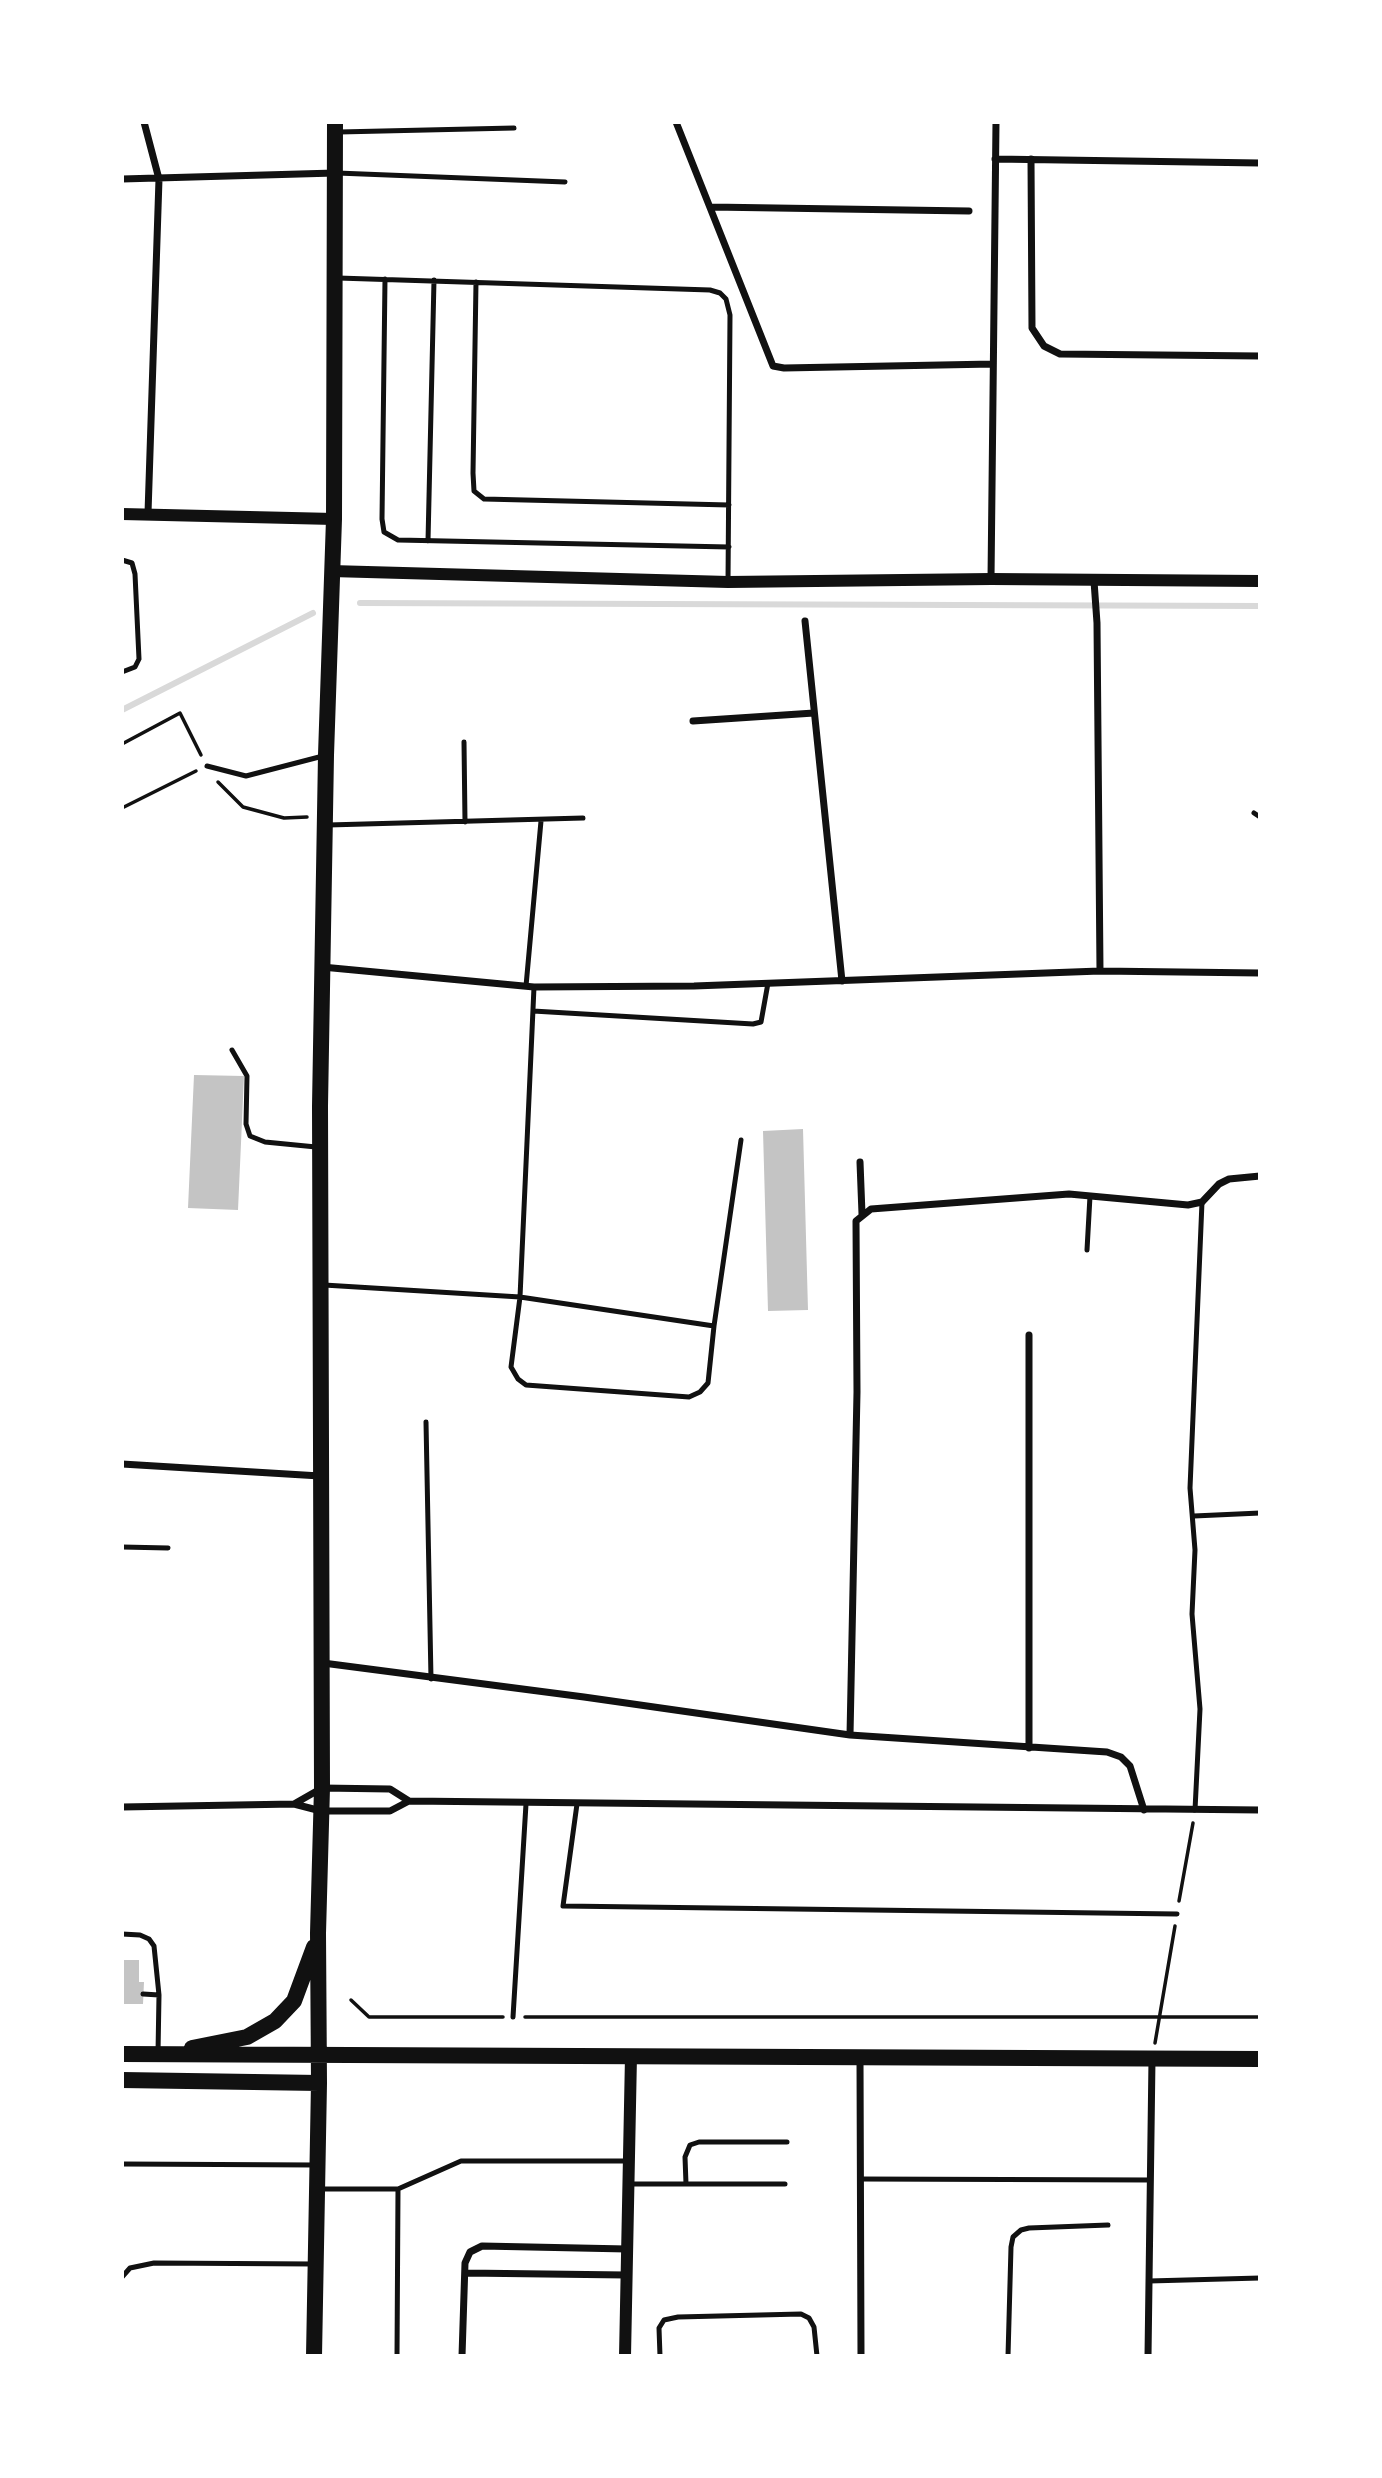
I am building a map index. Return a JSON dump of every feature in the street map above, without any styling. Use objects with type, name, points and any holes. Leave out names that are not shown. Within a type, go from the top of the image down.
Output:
[{"type":"main road","points":[[314,2356],[322,1788],[319,1285],[321,967],[334,519],[335,127]]},
{"type":"main road","points":[[158,2054],[247,2037],[275,2021],[294,2001],[318,1933]]},
{"type":"main road","points":[[122,2054],[1259,2059]]},
{"type":"main road","points":[[122,2080],[319,2084]]},
{"type":"street","points":[[144,122],[159,179],[148,513]]},
{"type":"street","points":[[676,122],[773,366],[993,364]]},
{"type":"street","points":[[990,579],[996,122]]},
{"type":"street","points":[[995,159],[1259,163]]},
{"type":"street","points":[[1031,159],[1032,328],[1044,346],[1060,354],[1259,356]]},
{"type":"street","points":[[122,179],[335,173]]},
{"type":"street","points":[[711,207],[969,211]]},
{"type":"street","points":[[122,514],[334,519]]},
{"type":"street","points":[[331,571],[728,582],[990,579],[1259,581]]},
{"type":"street","points":[[1094,581],[1097,623],[1100,971]]},
{"type":"street","points":[[805,621],[842,981]]},
{"type":"street","points":[[693,721],[814,713]]},
{"type":"street","points":[[321,967],[531,987],[842,981],[1100,971],[1259,974]]},
{"type":"street","points":[[860,1162],[862,1214]]},
{"type":"street","points":[[850,1735],[857,1392],[856,1221],[871,1209],[1069,1194],[1188,1205],[1202,1202],[1219,1184],[1230,1179],[1259,1176]]},
{"type":"street","points":[[1029,1335],[1029,1748]]},
{"type":"street","points":[[122,1464],[320,1476]]},
{"type":"street","points":[[321,1662],[850,1735],[1107,1752],[1121,1757],[1130,1766],[1144,1810]]},
{"type":"street","points":[[294,1804],[322,1788],[390,1789],[409,1801]]},
{"type":"street","points":[[122,1807],[294,1804],[321,1811],[390,1811],[409,1801],[1259,1810]]},
{"type":"street","points":[[625,2356],[631,2056]]},
{"type":"street","points":[[860,2057],[861,2356]]},
{"type":"street","points":[[1148,2356],[1152,2059]]},
{"type":"street","points":[[462,2356],[464,2273],[470,2252],[482,2246],[627,2249]]},
{"type":"street","points":[[464,2273],[626,2275]]},
{"type":"lane","points":[[335,127],[514,128]]},
{"type":"lane","points":[[335,173],[565,182]]},
{"type":"lane","points":[[335,278],[710,290],[720,293],[726,299],[730,315],[728,582]]},
{"type":"lane","points":[[385,279],[384,532],[398,540],[729,547]]},
{"type":"lane","points":[[428,541],[434,280]]},
{"type":"lane","points":[[476,282],[474,491],[484,499],[729,505]]},
{"type":"lane","points":[[122,560],[132,563],[135,574],[139,659],[135,667],[122,672]]},
{"type":"lane","points":[[464,742],[466,822]]},
{"type":"lane","points":[[207,766],[246,776],[326,755]]},
{"type":"lane","points":[[326,821],[466,822],[583,818]]},
{"type":"lane","points":[[541,821],[531,987],[533,1011],[520,1297],[511,1367],[518,1379],[526,1385],[689,1397],[700,1392],[708,1383],[713,1326],[741,1140]]},
{"type":"lane","points":[[533,1011],[753,1024],[761,1022],[768,983]]},
{"type":"lane","points":[[232,1050],[247,1076],[246,1124],[250,1136],[265,1142],[320,1147]]},
{"type":"lane","points":[[1087,1250],[1090,1196]]},
{"type":"lane","points":[[1195,1811],[1200,1709],[1192,1614],[1194,1516],[1190,1488],[1202,1202]]},
{"type":"lane","points":[[319,1285],[520,1297],[713,1326]]},
{"type":"lane","points":[[426,1422],[431,1679]]},
{"type":"lane","points":[[1194,1516],[1259,1513]]},
{"type":"lane","points":[[122,1547],[168,1548]]},
{"type":"lane","points":[[513,2017],[526,1804]]},
{"type":"lane","points":[[577,1804],[563,1906],[1177,1914]]},
{"type":"lane","points":[[122,1934],[140,1934],[149,1939],[153,1946],[159,1995],[158,2054]]},
{"type":"lane","points":[[143,1994],[159,1995]]},
{"type":"lane","points":[[686,2184],[685,2157],[690,2145],[699,2142],[787,2143]]},
{"type":"lane","points":[[317,2189],[398,2189],[461,2161],[628,2161]]},
{"type":"lane","points":[[122,2164],[318,2165]]},
{"type":"lane","points":[[860,2179],[1150,2180]]},
{"type":"lane","points":[[628,2184],[785,2184]]},
{"type":"lane","points":[[397,2356],[398,2189]]},
{"type":"lane","points":[[1008,2356],[1013,2237],[1021,2230],[1029,2228],[1108,2225]]},
{"type":"lane","points":[[122,2277],[130,2268],[154,2263],[317,2264]]},
{"type":"lane","points":[[1149,2281],[1259,2278]]},
{"type":"lane","points":[[660,2356],[659,2328],[664,2320],[678,2317],[800,2314],[809,2318],[814,2327],[817,2356]]},
{"type":"path","points":[[122,744],[180,713],[207,766],[220,785],[243,807],[284,818],[326,821]]},
{"type":"path","points":[[122,808],[207,766]]},
{"type":"path","points":[[1152,2059],[1195,1811]]},
{"type":"path","points":[[351,2000],[369,2017],[1259,2017]]},
{"type":"building","points":[[194,1075],[244,1076],[238,1210],[188,1208]]},
{"type":"building","points":[[803,1129],[808,1310],[768,1311],[763,1131]]},
{"type":"building","points":[[122,1960],[139,1960],[139,1982],[144,1982],[143,2004],[122,2004]]},
{"type":"waterway","points":[[360,603],[1260,606]]},
{"type":"waterway","points":[[122,710],[313,613]]}]
